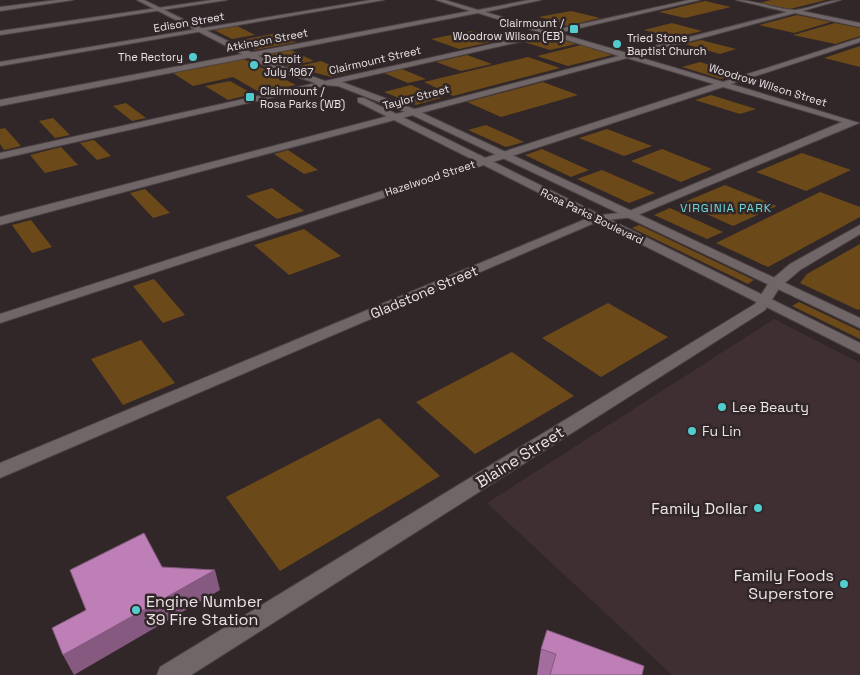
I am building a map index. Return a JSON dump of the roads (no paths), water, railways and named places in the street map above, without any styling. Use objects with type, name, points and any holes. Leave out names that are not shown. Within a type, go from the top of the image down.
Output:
[{"type":"street","points":[[0,5],[39,0]]},
{"type":"street","points":[[0,10],[70,0]]},
{"type":"street","name":"Rosa Parks Boulevard","points":[[140,0],[268,64],[324,83],[347,87],[411,111],[860,324]]},
{"type":"street","points":[[0,33],[224,0]]},
{"type":"street","name":"Edison Street","points":[[0,64],[381,0]]},
{"type":"street","name":"Woodrow Wilson Street","points":[[439,0],[855,123]]},
{"type":"street","name":"Atkinson Street","points":[[0,103],[538,0]]},
{"type":"street","name":"Clairmount Street","points":[[0,156],[697,0]]},
{"type":"street","points":[[739,0],[860,25]]},
{"type":"street","name":"Taylor Street","points":[[0,221],[411,111],[838,0]]},
{"type":"street","name":"Hazelwood Street","points":[[0,319],[482,161],[860,40]]},
{"type":"street","name":"Rosa Parks Boulevard","points":[[324,83],[327,87],[359,99],[860,349]]},
{"type":"street","name":"Gladstone Street","points":[[0,471],[598,218],[629,214],[855,123]]},
{"type":"street","name":"Blaine Street","points":[[169,675],[700,346],[760,307],[774,284],[795,266],[860,229]]},
{"type":"place","name":"Clairmount / Woodrow Wilson (EB)","points":[[574,29]]},
{"type":"place","name":"Tried Stone Baptist Church","points":[[617,44]]},
{"type":"place","name":"The Rectory","points":[[193,57]]},
{"type":"place","name":"Detroit July 1967","points":[[254,65]]},
{"type":"place","name":"Clairmount / Rosa Parks (WB)","points":[[250,97]]},
{"type":"place","name":"Lee Beauty","points":[[722,407]]},
{"type":"place","name":"Fu Lin","points":[[692,431]]},
{"type":"place","name":"Family Dollar","points":[[758,508]]},
{"type":"place","name":"Family Foods Superstore","points":[[844,584]]},
{"type":"place","name":"Engine Number 39 Fire Station","points":[[136,610]]},
{"type":"district","name":"VIRGINIA PARK","points":[[726,208]]}]
